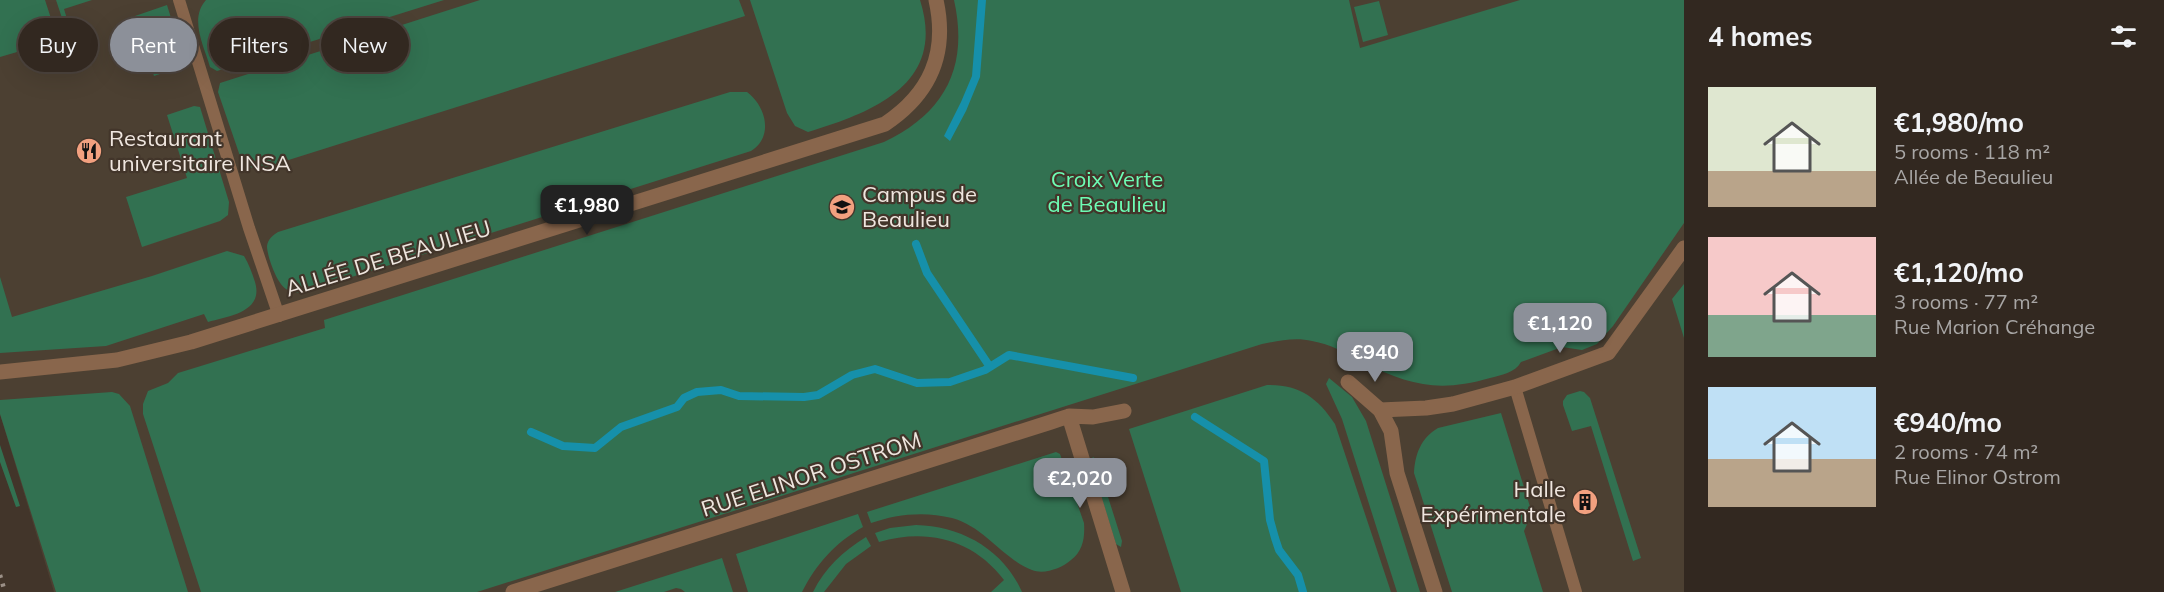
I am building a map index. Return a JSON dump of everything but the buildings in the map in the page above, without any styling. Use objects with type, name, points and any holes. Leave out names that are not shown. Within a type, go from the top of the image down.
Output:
[{"type":"street","name":"ALLÉE DE BEAULIEU","points":[[0,372],[117,360],[146,354],[279,316],[885,124],[915,100],[933,70],[940,29],[936,0]]},
{"type":"street","points":[[1380,410],[1453,404],[1515,387],[1608,353],[1684,248]]},
{"type":"street","points":[[1348,382],[1380,410],[1391,431],[1398,473],[1436,592]]},
{"type":"street","name":"RUE ELINOR OSTROM","points":[[513,592],[1070,416],[1093,417],[1124,411]]},
{"type":"street","points":[[1070,416],[1123,592]]},
{"type":"lane","points":[[179,0],[249,228],[279,316]]},
{"type":"lane","points":[[1515,387],[1576,592]]},
{"type":"shaded area","name":"Campus de Beaulieu","points":[[0,0],[1684,0],[1684,592],[54,592],[0,414]]},
{"type":"green space","points":[[0,0],[45,0],[51,18],[18,18],[18,52],[0,57]]},
{"type":"green space","points":[[56,0],[92,0],[64,9],[67,18],[62,18]]},
{"type":"green space","points":[[206,0],[444,0],[386,18],[321,18],[321,38],[309,42],[309,18],[209,18],[209,64],[199,33],[201,7]]},
{"type":"green space","points":[[480,0],[739,0],[745,16],[260,169],[249,167],[241,159],[218,92],[220,83],[254,72],[309,72],[309,55],[321,51],[321,72],[409,72],[409,23]]},
{"type":"green space","points":[[750,0],[920,0],[926,29],[923,53],[914,73],[899,90],[879,104],[857,115],[808,132],[795,126],[787,113]]},
{"type":"green space","name":"Croix Verte de Beaulieu","points":[[954,0],[1349,0],[1360,48],[1520,0],[1684,0],[1684,223],[1613,326],[1597,344],[1582,350],[1562,347],[1521,362],[1503,375],[1471,383],[1439,386],[1409,381],[1319,342],[1299,339],[1274,342],[477,592],[201,592],[143,414],[143,404],[148,391],[168,383],[178,373],[325,328],[324,320],[884,142],[923,117],[948,85],[955,67],[958,46],[958,24]]},
{"type":"green space","points":[[1379,1],[1388,35],[1363,42],[1354,7]]},
{"type":"green space","points":[[167,5],[171,18],[136,18],[135,16]]},
{"type":"green space","points":[[153,72],[166,72],[154,76]]},
{"type":"green space","points":[[730,92],[747,92],[754,98],[763,113],[765,130],[763,138],[751,151],[304,292],[286,289],[279,282],[273,269],[267,246],[268,241],[278,232]]},
{"type":"green space","points":[[194,106],[200,107],[229,202],[228,215],[220,221],[142,247],[126,197],[187,178],[167,115]]},
{"type":"green space","points":[[227,251],[244,256],[255,282],[254,300],[243,311],[208,322],[204,314],[106,346],[0,353],[0,277],[12,317],[152,276]]},
{"type":"green space","points":[[1684,284],[1684,338],[1672,299]]},
{"type":"green space","points":[[1329,378],[1352,397],[1366,421],[1420,592],[1397,592],[1342,419],[1326,384]]},
{"type":"green space","points":[[1267,385],[1289,387],[1307,394],[1322,407],[1335,424],[1391,592],[1181,592],[1129,429]]},
{"type":"green space","points":[[1580,391],[1590,398],[1641,558],[1633,561],[1591,426],[1572,431],[1563,405],[1567,395]]},
{"type":"green space","points":[[112,392],[119,394],[130,406],[188,592],[56,592],[0,414],[0,400]]},
{"type":"green space","points":[[1501,413],[1532,513],[1524,531],[1543,592],[1452,592],[1414,473],[1416,459],[1423,442],[1438,428]]},
{"type":"green space","points":[[0,445],[20,506],[16,507],[0,462]]},
{"type":"green space","points":[[1056,452],[1060,454],[1084,523],[1084,534],[1081,548],[1075,556],[1063,566],[1053,570],[1042,572],[1022,565],[974,528],[952,518],[911,514],[871,523],[867,512]]},
{"type":"green space","points":[[1093,457],[1096,459],[1122,541],[1121,547],[1116,544],[1090,461]]},
{"type":"green space","points":[[858,514],[863,527],[828,555],[802,592],[748,592],[736,554]]},
{"type":"green space","points":[[916,525],[949,530],[979,543],[1004,564],[1022,592],[991,592],[1004,580],[992,566],[963,546],[948,540],[914,536],[879,542],[875,533],[890,528]]},
{"type":"green space","points":[[866,537],[871,546],[846,564],[824,592],[813,592],[835,561]]},
{"type":"green space","points":[[722,558],[733,592],[685,592],[676,588],[664,592],[615,592]]},
{"type":"water","points":[[978,0],[986,0],[980,77],[950,141],[944,136],[972,76]]},
{"type":"waterway","points":[[916,244],[927,273],[990,367]]},
{"type":"waterway","points":[[531,432],[563,446],[595,448],[621,427],[677,407],[684,398],[697,392],[721,390],[739,396],[804,397],[818,395],[852,375],[875,369],[917,383],[950,382],[985,370],[1009,355],[1133,378]]},
{"type":"waterway","points":[[1195,417],[1264,461],[1270,520],[1275,538],[1279,550],[1298,575],[1303,592]]},
{"type":"railway","points":[[0,575],[5,592]]},
{"type":"place","name":"Restaurant universitaire INSA","points":[[89,151]]},
{"type":"place","name":"Campus de Beaulieu","points":[[842,207]]},
{"type":"place","name":"Halle Expérimentale","points":[[1585,502]]}]
